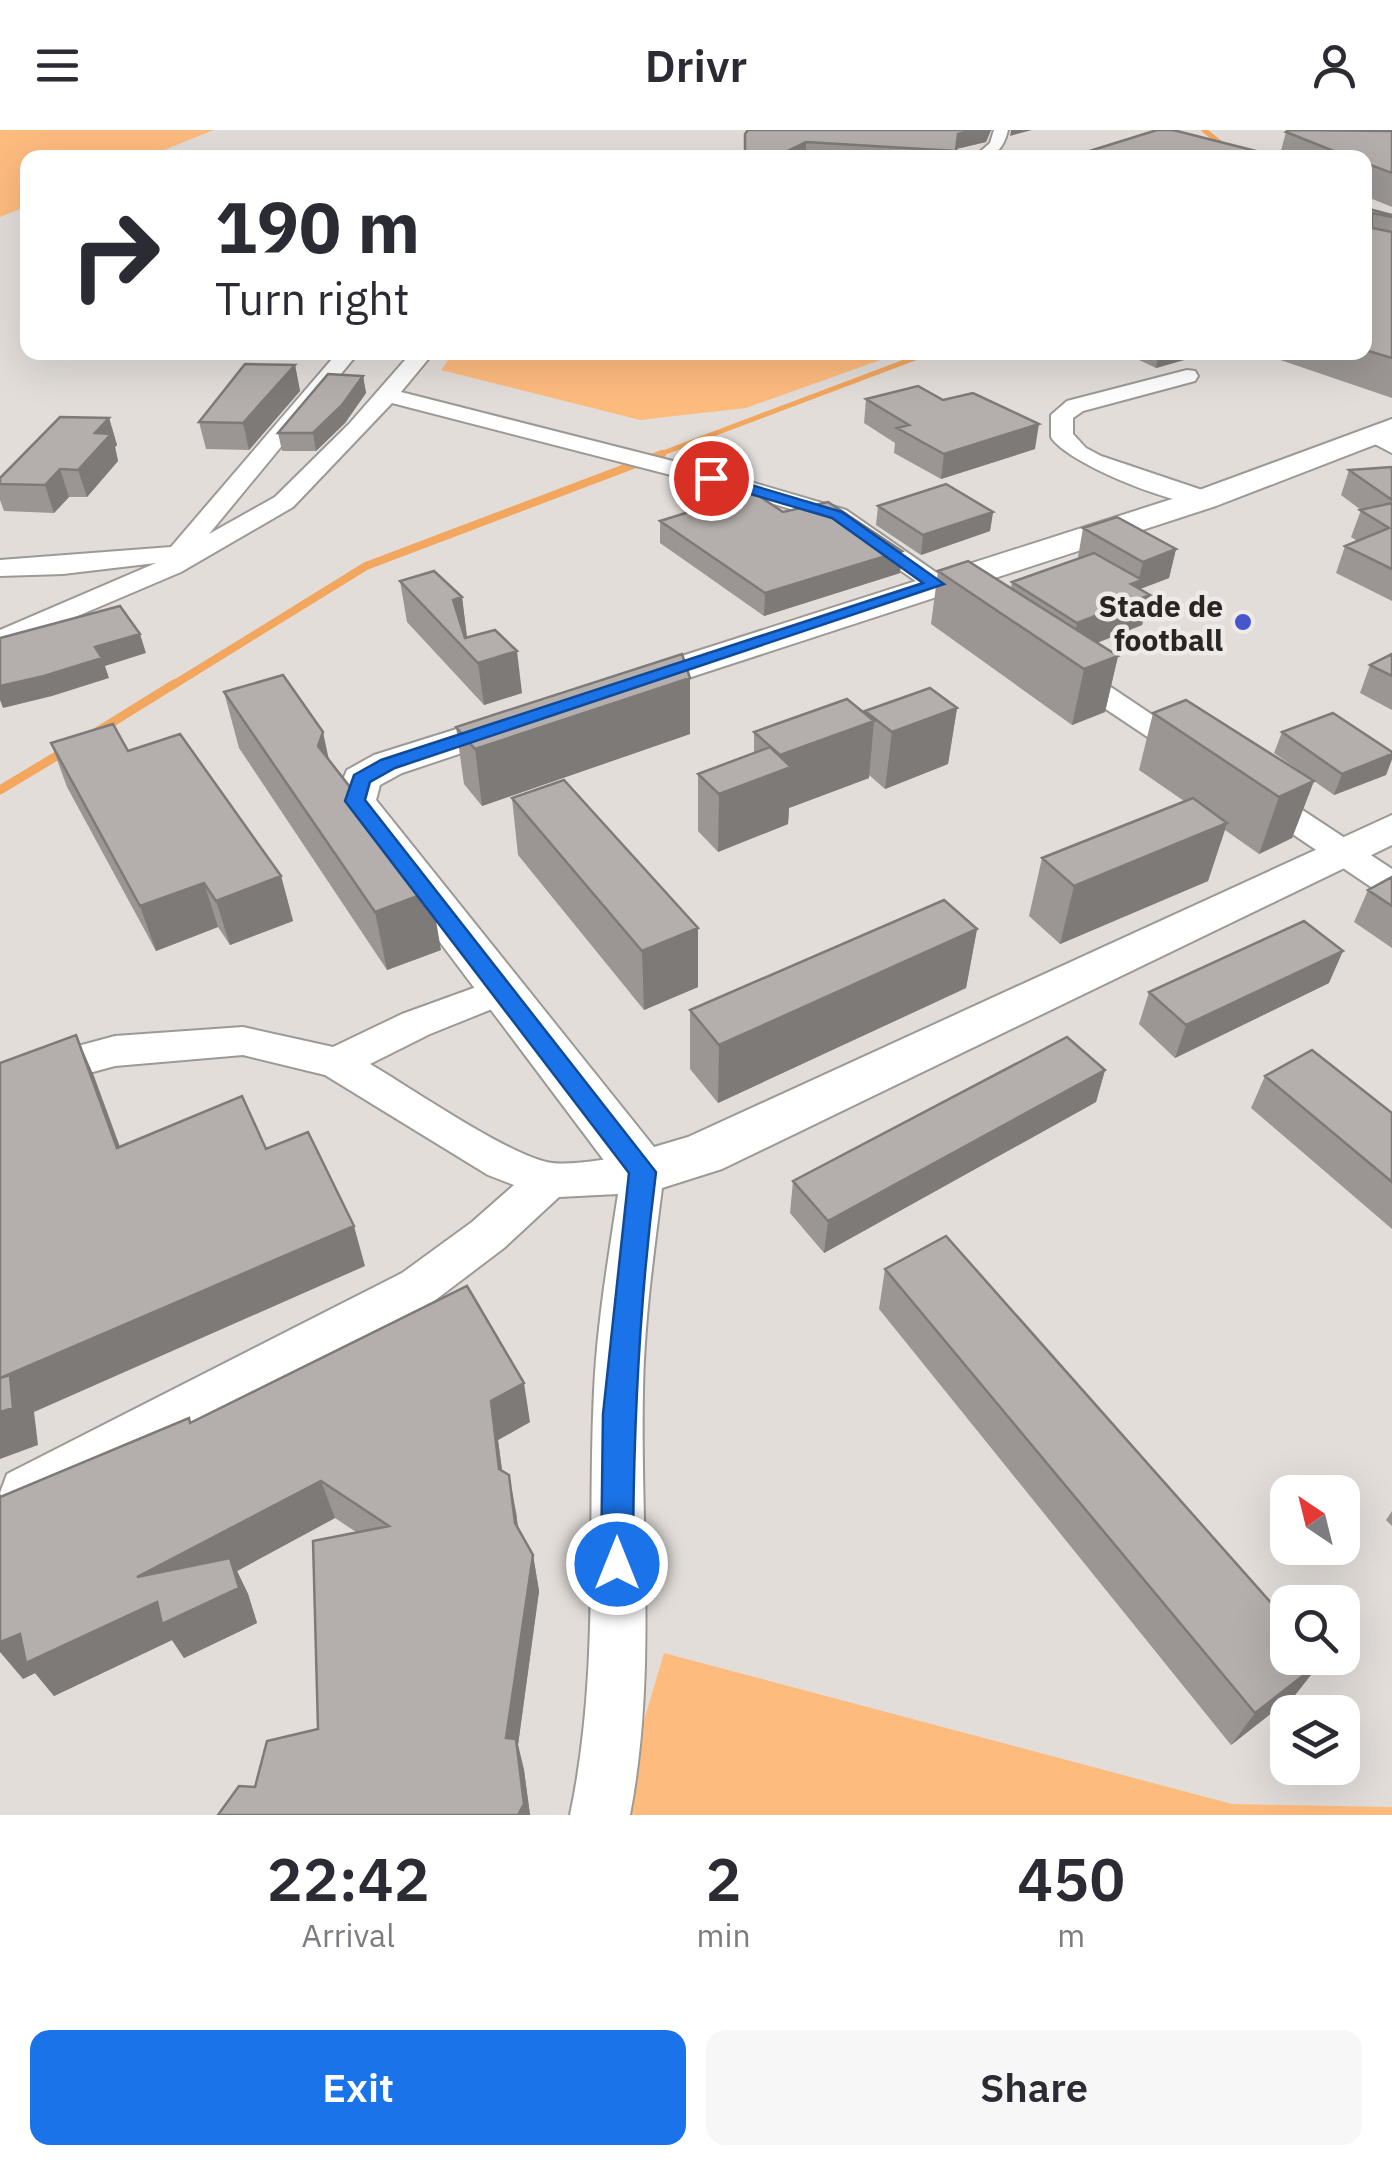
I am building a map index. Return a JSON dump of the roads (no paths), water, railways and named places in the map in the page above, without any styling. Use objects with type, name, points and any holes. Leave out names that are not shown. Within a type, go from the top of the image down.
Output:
[{"type":"street","points":[[0,568],[177,558],[342,360]]},
{"type":"street","points":[[0,640],[177,558],[284,502],[417,360]]},
{"type":"street","points":[[1187,376],[1075,406],[1062,414],[1059,427],[1065,443],[1088,460],[1205,499]]},
{"type":"street","points":[[387,395],[711,478],[837,515],[985,616]]},
{"type":"street","points":[[600,1815],[609,1778],[618,1678],[618,1414],[630,1266],[643,1172],[355,801],[361,779],[388,764],[1205,499],[1384,437]]},
{"type":"street","points":[[0,594],[63,566]]},
{"type":"street","points":[[1034,648],[1392,885]]},
{"type":"street","points":[[0,1082],[115,1051],[244,1041],[337,1063],[503,1163],[549,1180],[610,1178],[643,1172],[703,1154],[1392,828]]},
{"type":"street","points":[[337,1063],[416,1024],[504,990]]},
{"type":"street","points":[[10,1499],[418,1287],[488,1235],[549,1180]]},
{"type":"waterway","points":[[1204,130],[1233,150]]},
{"type":"waterway","points":[[655,456],[910,360]]},
{"type":"waterway","points":[[170,687],[366,566],[662,454]]},
{"type":"waterway","points":[[95,733],[174,684]]},
{"type":"waterway","points":[[0,790],[68,749]]},
{"type":"place","name":"Stade de football","points":[[1243,622]]}]
